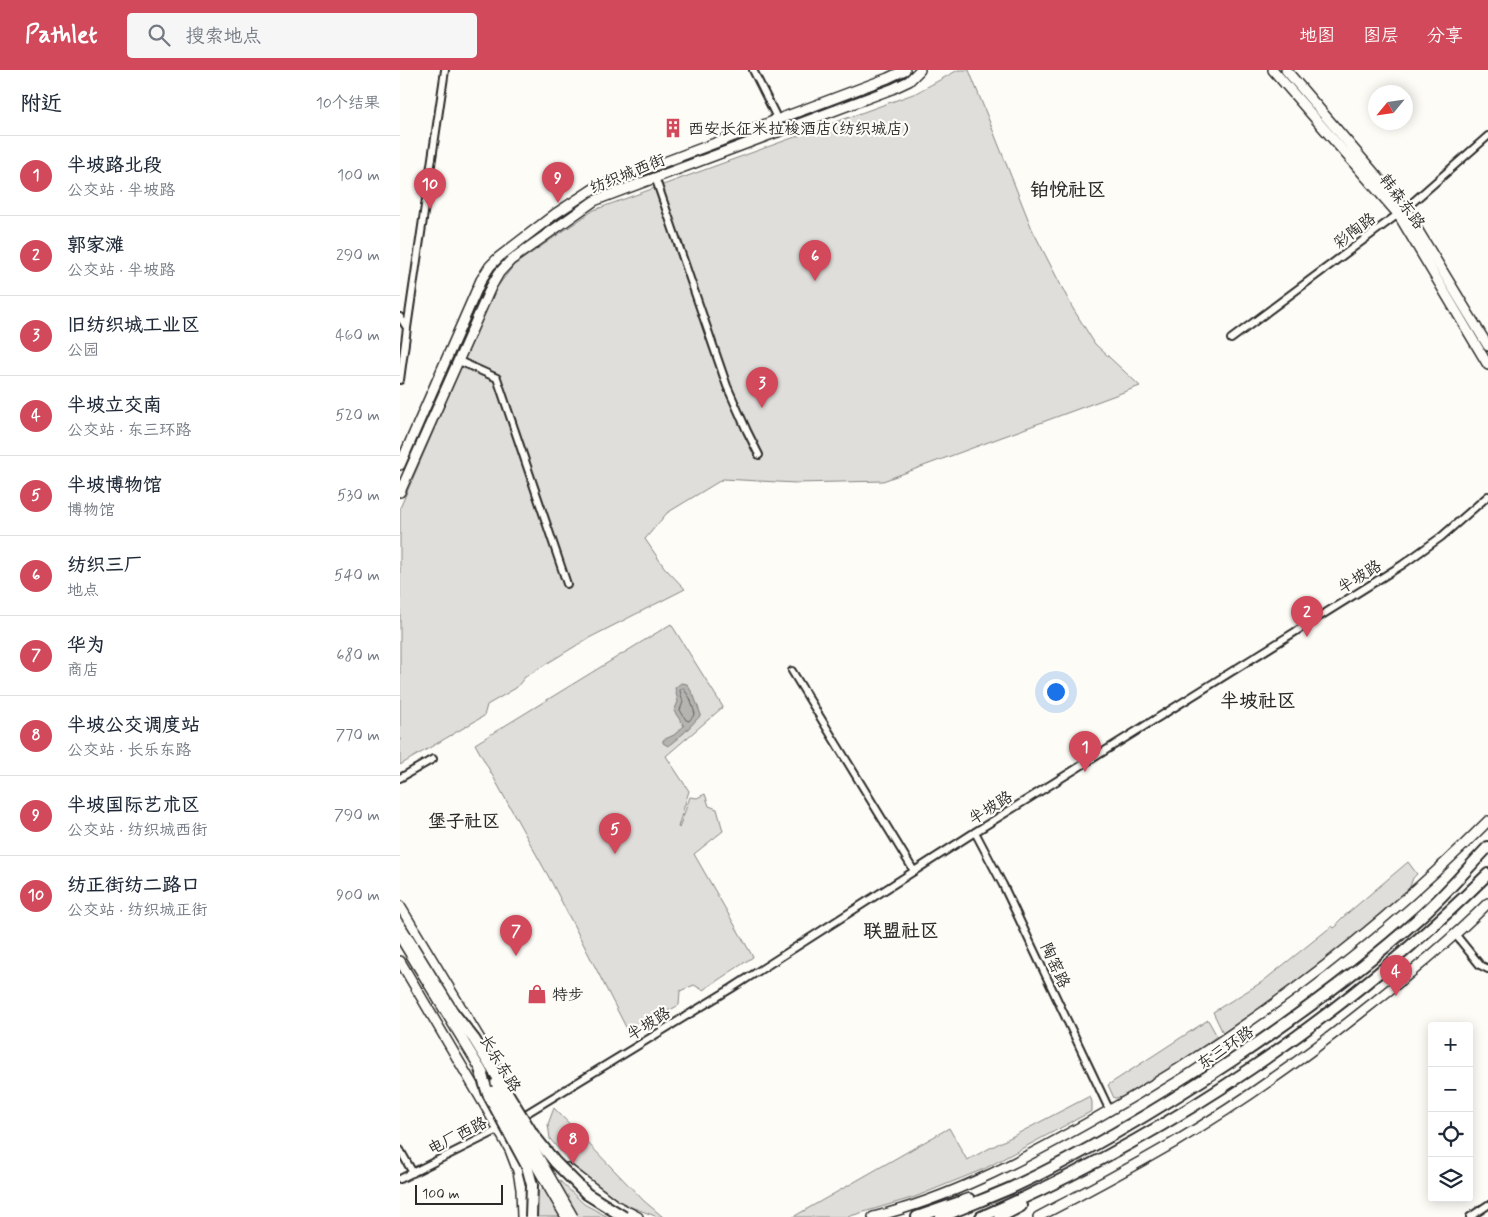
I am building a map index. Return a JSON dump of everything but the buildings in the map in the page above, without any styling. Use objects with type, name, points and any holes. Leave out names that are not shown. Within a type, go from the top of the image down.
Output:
[{"type":"highway","name":"东三环路","points":[[941,1217],[1011,1188],[1080,1153],[1194,1086],[1278,1029],[1352,974],[1421,917],[1488,848]]},
{"type":"highway","name":"东三环路","points":[[981,1217],[1119,1150],[1224,1086],[1319,1019],[1427,932],[1488,874]]},
{"type":"highway","points":[[452,1011],[474,1039],[532,1133],[555,1162],[587,1194],[624,1217]]},
{"type":"highway","points":[[480,1068],[488,1094],[527,1166],[532,1185],[531,1217]]},
{"type":"highway","points":[[1000,1217],[1094,1169],[1119,1150]]},
{"type":"highway","points":[[917,1217],[979,1195],[1011,1188]]},
{"type":"main road","name":"纺织城西街","points":[[400,465],[481,280],[494,262],[555,214],[593,189],[774,122],[905,70]]},
{"type":"main road","name":"纺织城西街","points":[[401,487],[491,287],[506,264],[594,202],[655,177],[901,85],[909,81],[920,70]]},
{"type":"main road","name":"韩森东路","points":[[1273,70],[1402,211],[1488,365]]},
{"type":"main road","name":"韩森东路","points":[[1286,70],[1402,211],[1488,346]]},
{"type":"main road","points":[[873,1217],[901,1210],[951,1192],[1008,1166],[1110,1111],[1207,1052],[1306,982],[1368,932],[1450,860],[1488,821]]},
{"type":"main road","points":[[1038,1217],[1176,1141],[1268,1082],[1391,990],[1488,903]]},
{"type":"main road","points":[[400,906],[526,1115],[554,1155],[575,1175],[614,1206],[638,1217]]},
{"type":"main road","name":"长乐东路","points":[[400,925],[573,1217]]},
{"type":"main road","name":"长乐东路","points":[[400,937],[480,1068],[566,1217]]},
{"type":"main road","points":[[400,961],[510,1150],[518,1171],[523,1204],[522,1217]]},
{"type":"street","points":[[400,380],[445,70]]},
{"type":"street","points":[[753,70],[775,114],[774,122],[778,132]]},
{"type":"street","name":"彩陶路","points":[[1231,339],[1402,211],[1488,136]]},
{"type":"street","points":[[655,177],[727,386],[759,455]]},
{"type":"street","points":[[400,317],[407,328]]},
{"type":"street","points":[[459,361],[497,378],[566,584]]},
{"type":"street","name":"半坡路","points":[[499,1129],[526,1115],[732,988],[975,832],[1402,566],[1441,537],[1488,496]]},
{"type":"street","points":[[792,671],[914,871]]},
{"type":"street","points":[[400,778],[433,759]]},
{"type":"street","name":"陶窑路","points":[[975,832],[1003,885],[1110,1111]]},
{"type":"street","points":[[1455,934],[1480,965],[1488,969]]},
{"type":"street","name":"电厂西路","points":[[400,1179],[499,1129]]},
{"type":"street","points":[[400,1150],[413,1173]]},
{"type":"street","points":[[1470,1217],[1488,1205]]},
{"type":"shaded area","points":[[958,70],[969,70],[1032,229],[1072,307],[1095,344],[1140,386],[883,481],[796,483],[723,479],[667,513],[645,539],[664,567],[685,589],[587,639],[525,677],[516,688],[487,705],[484,716],[400,765],[400,508],[494,291],[514,265],[594,210],[916,93]]},
{"type":"shaded area","points":[[671,624],[723,707],[666,756],[689,791],[678,827],[690,797],[697,798],[705,794],[709,806],[717,809],[723,831],[694,854],[753,957],[703,990],[694,985],[680,991],[679,1005],[629,1033],[551,881],[475,744]]},
{"type":"shaded area","points":[[1408,862],[1417,874],[1413,878],[1409,889],[1319,964],[1272,1000],[1223,1033],[1213,1012],[1262,982],[1332,926],[1334,928],[1338,925],[1337,923],[1342,918]]},
{"type":"shaded area","points":[[1208,1020],[1217,1036],[1186,1059],[1124,1097],[1114,1098],[1108,1085]]},
{"type":"shaded area","points":[[1090,1096],[1092,1111],[984,1169],[915,1197],[847,1217],[793,1217],[949,1128],[967,1160]]},
{"type":"shaded area","points":[[554,1108],[644,1201],[663,1217],[658,1217],[623,1204],[574,1167],[550,1139],[548,1124]]},
{"type":"shaded area","points":[[559,1180],[584,1204],[608,1217],[533,1217],[536,1192]]},
{"type":"water","points":[[681,683],[687,684],[701,715],[668,746],[663,743],[663,740],[674,735],[684,726],[674,711],[678,702],[675,688]]},
{"type":"place","name":"西安长征米拉梭酒店(纺织城店)","points":[[673,128]]},
{"type":"place","name":"半坡国际艺术区","points":[[558,203]]},
{"type":"place","name":"纺正街纺二路口","points":[[430,209]]},
{"type":"place","name":"纺织三厂","points":[[815,281]]},
{"type":"place","name":"旧纺织城工业区","points":[[762,408]]},
{"type":"place","name":"郭家滩","points":[[1307,637]]},
{"type":"place","name":"半坡路北段","points":[[1085,772]]},
{"type":"place","name":"半坡博物馆","points":[[615,854]]},
{"type":"place","name":"华为","points":[[516,956]]},
{"type":"place","name":"特步","points":[[537,994]]},
{"type":"place","name":"半坡立交南","points":[[1396,996]]},
{"type":"place","name":"半坡公交调度站","points":[[573,1164]]},
{"type":"district","name":"铂悦社区","points":[[1068,189]]},
{"type":"district","name":"半坡社区","points":[[1258,700]]},
{"type":"district","name":"堡子社区","points":[[464,821]]},
{"type":"district","name":"联盟社区","points":[[901,930]]}]
